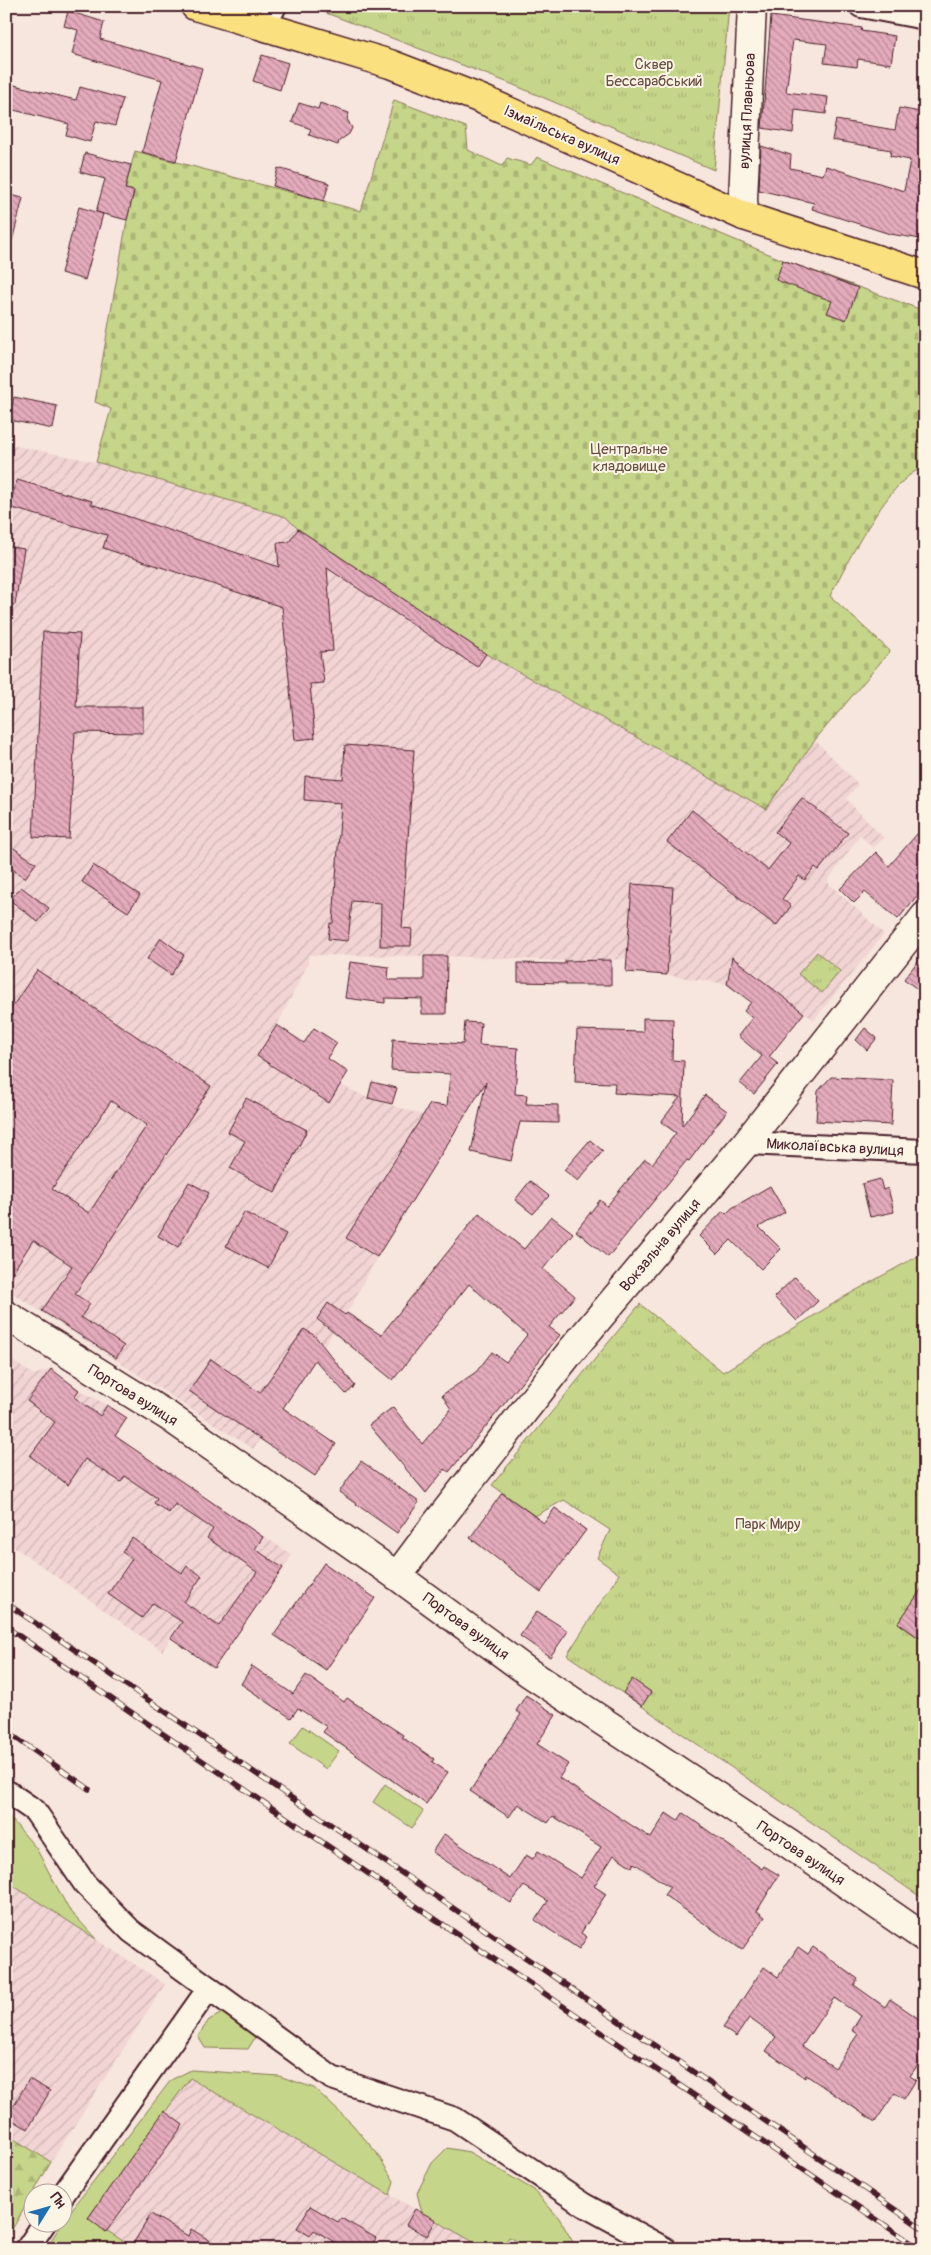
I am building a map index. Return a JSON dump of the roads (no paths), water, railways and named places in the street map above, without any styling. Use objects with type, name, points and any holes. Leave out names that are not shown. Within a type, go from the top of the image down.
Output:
[{"type":"main road","name":"Ізмаїльська вулиця","points":[[196,6],[270,16],[481,99],[744,216],[925,275]]},
{"type":"main road","name":"вулиця Плавньова","points":[[744,216],[743,198],[752,6]]},
{"type":"main road","name":"Вокзальна вулиця","points":[[397,1576],[432,1528],[571,1351],[746,1143],[925,916]]},
{"type":"main road","name":"Портова вулиця","points":[[6,1315],[168,1416],[397,1576],[528,1672],[789,1844],[925,1938]]},
{"type":"street","points":[[861,6],[925,18]]},
{"type":"street","name":"Миколаївська вулиця","points":[[746,1143],[925,1151]]},
{"type":"street","points":[[6,1791],[35,1811],[85,1884],[131,1931],[332,2078],[455,2119],[584,2205],[665,2249]]},
{"type":"street","points":[[72,2182],[209,1988]]},
{"type":"street","points":[[27,2249],[38,2232]]},
{"type":"railway","points":[[6,1603],[925,2230]]},
{"type":"railway","points":[[6,1627],[920,2249]]},
{"type":"railway","points":[[6,1731],[89,1789]]},
{"type":"park label","name":"Сквер Бессарабський","points":[[654,72]]},
{"type":"park label","name":"Центральне кладовище","points":[[629,458]]},
{"type":"park label","name":"Парк Миру","points":[[768,1524]]}]
